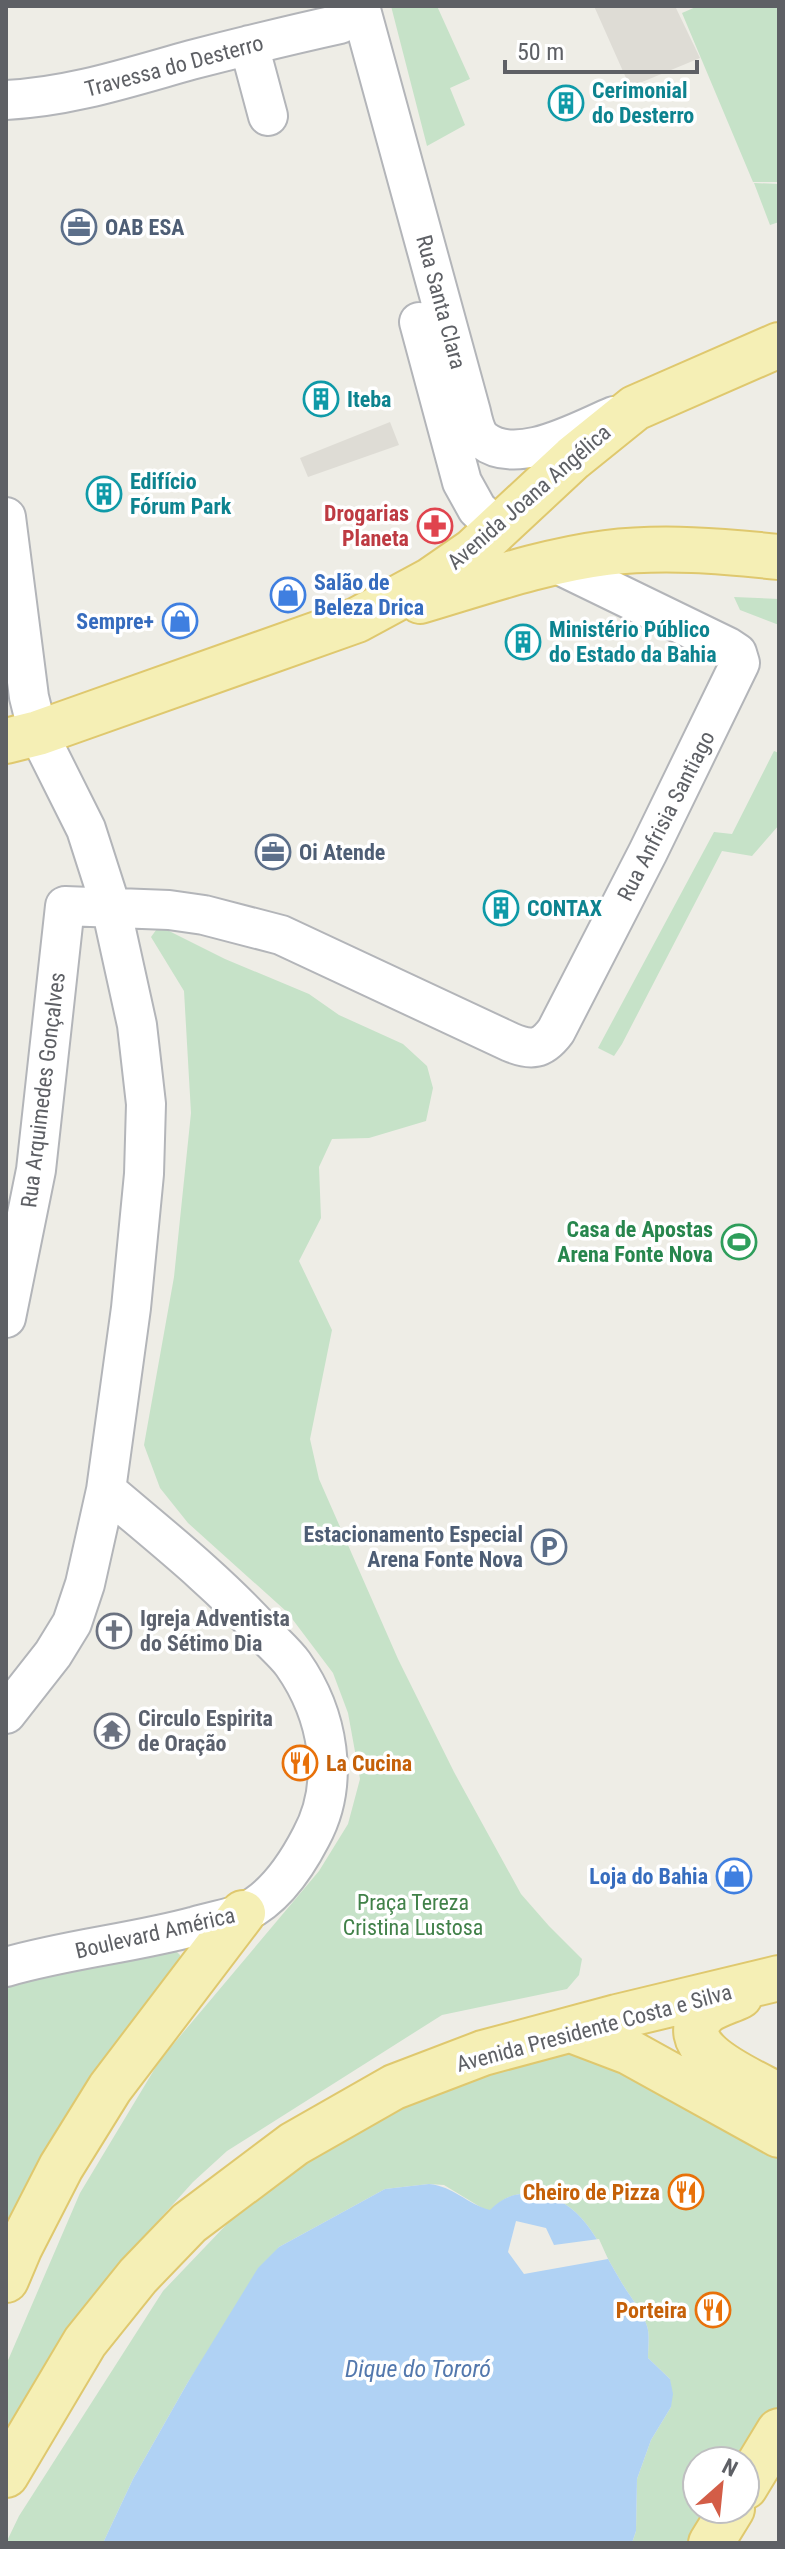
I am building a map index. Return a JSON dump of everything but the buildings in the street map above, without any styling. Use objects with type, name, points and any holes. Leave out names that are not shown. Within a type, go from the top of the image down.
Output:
[{"type":"main road","name":"Avenida Joana Angélica","points":[[22,737],[357,620],[431,580],[473,551],[573,458],[635,408],[779,345]]},
{"type":"main road","points":[[497,528],[527,550],[553,562]]},
{"type":"main road","points":[[357,620],[553,562],[641,550],[779,557]]},
{"type":"main road","points":[[6,2280],[61,2167],[110,2088],[243,1913]]},
{"type":"main road","points":[[779,1979],[708,2010],[698,2022],[696,2037],[702,2049],[718,2062],[779,2096]]},
{"type":"main road","name":"Avenida Presidente Costa e Silva","points":[[6,2475],[85,2342],[138,2276],[189,2223],[294,2144],[394,2087],[483,2053],[779,1979]]},
{"type":"main road","points":[[571,2030],[629,2052],[779,2135]]},
{"type":"main road","points":[[761,2461],[779,2431]]},
{"type":"main road","points":[[711,2543],[722,2525]]},
{"type":"street","name":"Travessa do Desterro","points":[[6,100],[76,92],[249,45],[345,12]]},
{"type":"street","name":"Rua Santa Clara","points":[[345,12],[481,439],[497,448],[514,451],[540,447],[635,408]]},
{"type":"street","name":"Rua Santa Clara","points":[[345,12],[462,482],[477,509],[497,528]]},
{"type":"street","points":[[249,45],[268,116]]},
{"type":"street","points":[[6,517],[29,697],[22,737],[86,829],[111,907],[137,1025],[146,1104],[144,1174],[131,1308],[106,1490],[85,1584],[72,1623],[46,1664],[6,1714]]},
{"type":"street","name":"Rua Anfrisia Santiago","points":[[111,907],[204,915],[281,935],[522,1047],[537,1048],[548,1042],[648,852],[740,663],[737,653],[728,647],[553,562]]},
{"type":"street","name":"Rua Arquimedes Gonçalves","points":[[6,1318],[21,1167],[65,906],[111,907]]},
{"type":"street","name":"Boulevard América","points":[[6,1967],[156,1937],[243,1913],[268,1897],[288,1874],[317,1827],[328,1782],[327,1744],[315,1704],[293,1664],[195,1565],[106,1490]]},
{"type":"shaded area","points":[[594,6],[675,6],[700,58],[630,87]]},
{"type":"shaded area","points":[[390,422],[399,445],[308,477],[300,458]]},
{"type":"green space","points":[[391,6],[437,6],[470,79],[450,88],[465,125],[427,146]]},
{"type":"green space","points":[[698,6],[779,6],[779,182],[753,182],[682,13]]},
{"type":"green space","points":[[754,183],[779,184],[779,222],[770,225]]},
{"type":"green space","points":[[734,597],[779,599],[779,625],[740,610]]},
{"type":"green space","points":[[774,751],[779,753],[779,825],[752,856],[722,851],[622,1044],[614,1056],[598,1048],[714,832],[732,834]]},
{"type":"green space","name":"Praça Tereza Cristina Lustosa","points":[[159,926],[225,959],[309,994],[339,1015],[403,1044],[427,1066],[433,1088],[426,1121],[369,1138],[332,1139],[319,1167],[321,1218],[299,1261],[332,1330],[310,1439],[319,1479],[398,1659],[454,1772],[521,1894],[582,1959],[579,1975],[567,1989],[442,2015],[227,2151],[193,2182],[122,2261],[43,2370],[6,2441],[6,2365],[80,2193],[160,2060],[319,1871],[348,1824],[360,1779],[348,1713],[333,1673],[287,1612],[188,1523],[160,1488],[144,1445],[174,1277],[191,1113],[184,991],[151,937]]},
{"type":"green space","points":[[170,1945],[180,1955],[180,1967],[6,2243],[6,1977]]},
{"type":"green space","points":[[615,2031],[779,2125],[779,2414],[757,2445],[681,2445],[681,2525],[712,2525],[701,2543],[632,2543],[636,2531],[637,2479],[651,2440],[671,2407],[670,2379],[648,2358],[645,2320],[586,2224],[565,2204],[551,2198],[535,2194],[516,2195],[500,2202],[490,2211],[444,2185],[429,2184],[385,2189],[279,2247],[188,2382],[133,2479],[103,2543],[6,2543],[19,2516],[163,2291],[248,2202],[352,2120]]},
{"type":"water","name":"Dique do Tororó","points":[[438,2185],[490,2210],[505,2199],[522,2194],[535,2194],[565,2204],[595,2236],[642,2314],[649,2337],[648,2358],[670,2379],[673,2394],[671,2407],[651,2440],[637,2479],[636,2531],[632,2543],[103,2543],[133,2479],[258,2268],[279,2247],[385,2189]]},
{"type":"pier","points":[[516,2221],[546,2228],[554,2245],[599,2239],[608,2259],[524,2274],[508,2252]]},
{"type":"place","name":"Cerimonial do Desterro","points":[[566,103]]},
{"type":"place","name":"OAB ESA","points":[[79,227]]},
{"type":"place","name":"Iteba","points":[[321,399]]},
{"type":"place","name":"Edifício Fórum Park","points":[[104,494]]},
{"type":"place","name":"Drogarias Planeta","points":[[435,526]]},
{"type":"place","name":"Salão de Beleza Drica","points":[[288,595]]},
{"type":"place","name":"Sempre+","points":[[180,621]]},
{"type":"place","name":"Ministério Público do Estado da Bahia","points":[[523,642]]},
{"type":"place","name":"Oi Atende","points":[[273,852]]},
{"type":"place","name":"CONTAX","points":[[501,908]]},
{"type":"place","name":"Casa de Apostas Arena Fonte Nova","points":[[739,1242]]},
{"type":"place","name":"Estacionamento Especial Arena Fonte Nova","points":[[549,1547]]},
{"type":"place","name":"Igreja Adventista do Sétimo Dia","points":[[114,1631]]},
{"type":"place","name":"Circulo Espirita de Oração","points":[[112,1731]]},
{"type":"place","name":"La Cucina","points":[[300,1763]]},
{"type":"place","name":"Loja do Bahia","points":[[734,1876]]},
{"type":"place","name":"Cheiro de Pizza","points":[[686,2192]]},
{"type":"place","name":"Porteira","points":[[713,2310]]}]
